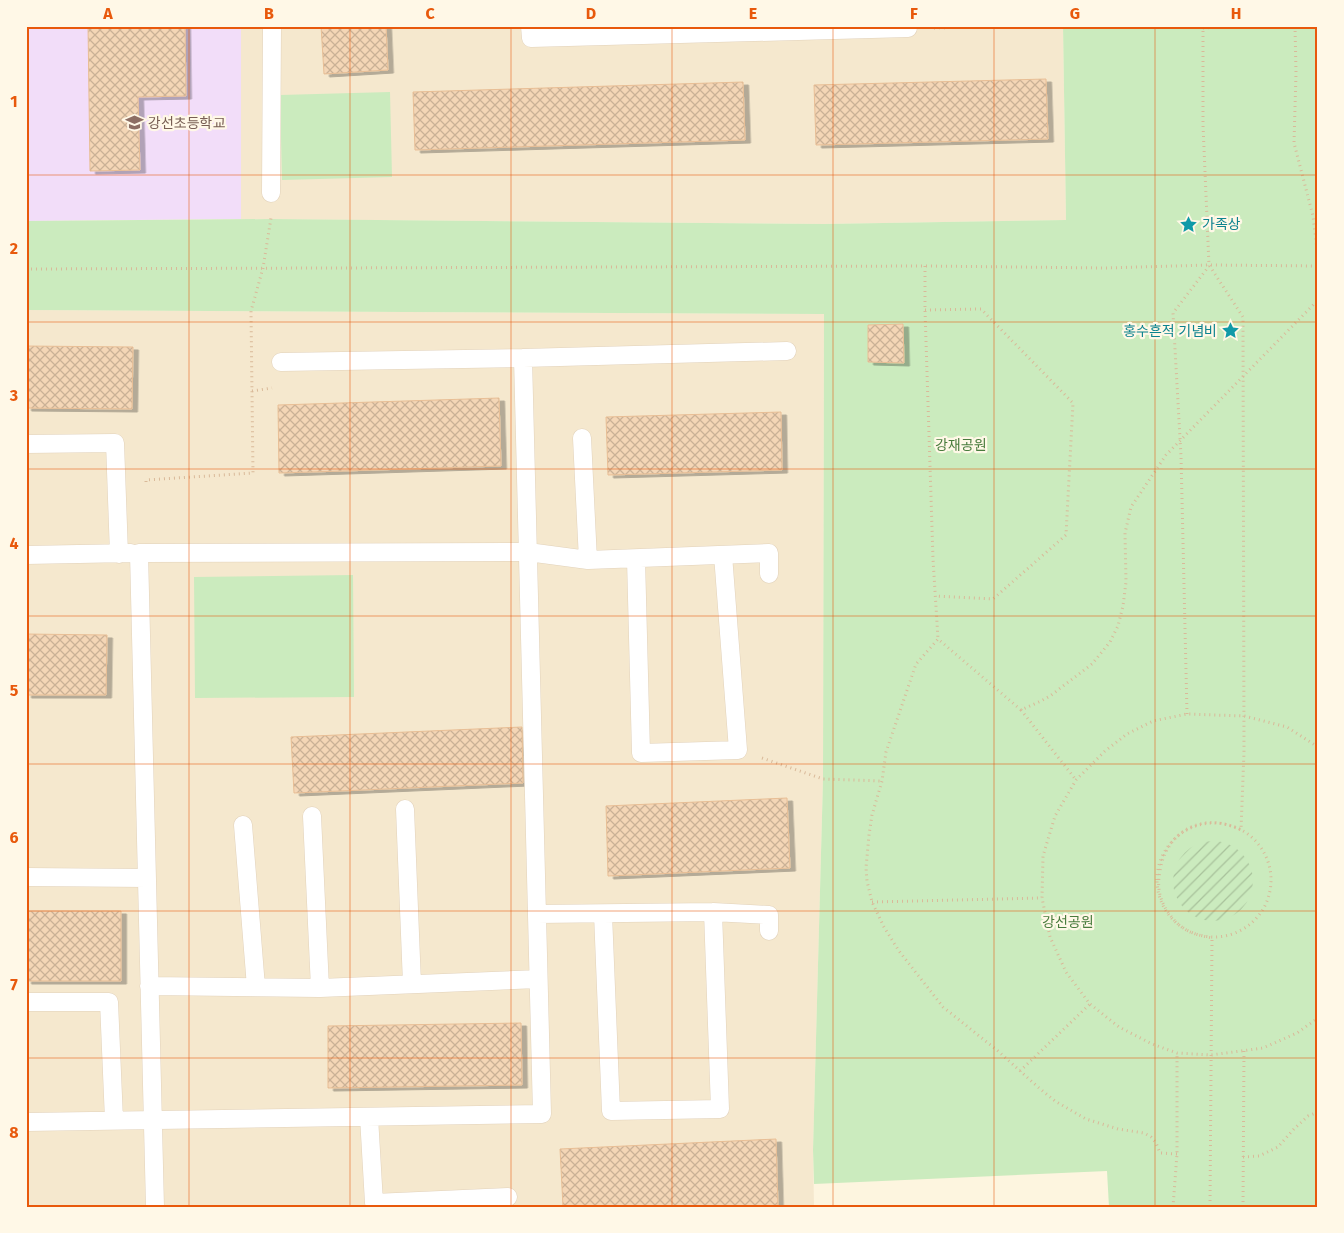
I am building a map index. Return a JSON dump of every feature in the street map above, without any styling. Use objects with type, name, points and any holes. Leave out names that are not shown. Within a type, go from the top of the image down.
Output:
[{"type":"lane","points":[[271,193],[272,26]]},
{"type":"lane","points":[[530,26],[531,38],[649,31],[908,27]]},
{"type":"lane","points":[[281,362],[787,351]]},
{"type":"lane","points":[[26,1122],[542,1114],[524,358]]},
{"type":"lane","points":[[582,438],[588,560]]},
{"type":"lane","points":[[26,444],[115,443],[119,554]]},
{"type":"lane","points":[[26,555],[528,552],[588,560],[769,553],[769,574]]},
{"type":"lane","points":[[139,553],[154,1207]]},
{"type":"lane","points":[[636,559],[641,753],[738,750],[723,555]]},
{"type":"lane","points":[[405,809],[412,984]]},
{"type":"lane","points":[[312,816],[320,988]]},
{"type":"lane","points":[[243,825],[256,987]]},
{"type":"lane","points":[[26,877],[147,878]]},
{"type":"lane","points":[[537,914],[713,912],[769,915],[769,931]]},
{"type":"lane","points":[[603,914],[611,1111],[720,1109],[713,912]]},
{"type":"lane","points":[[149,986],[320,988],[538,978]]},
{"type":"lane","points":[[26,1002],[110,1002],[114,1120]]},
{"type":"lane","points":[[369,1117],[374,1203],[508,1197]]},
{"type":"path","points":[[908,27],[1001,26]]},
{"type":"path","points":[[1234,26],[1204,27],[1203,125],[1209,265],[1243,317],[1244,752],[1241,830]]},
{"type":"path","points":[[1295,26],[1294,143],[1313,216],[1318,258]]},
{"type":"path","points":[[145,489],[146,480],[253,473],[251,311],[263,268],[271,219],[271,193]]},
{"type":"path","points":[[1187,714],[1180,442],[1173,313],[1209,265]]},
{"type":"path","points":[[26,269],[925,266],[1105,268],[1209,265],[1318,266]]},
{"type":"path","points":[[925,266],[925,310],[938,639],[916,664],[886,752],[882,781],[872,815],[869,835],[866,880],[872,902],[884,927],[899,951],[943,1007],[998,1051],[1050,1097],[1081,1117],[1110,1127],[1144,1133],[1156,1143],[1160,1153],[1177,1154]]},
{"type":"path","points":[[1021,710],[1050,696],[1092,664],[1110,642],[1118,626],[1123,606],[1126,582],[1125,534],[1131,507],[1166,456],[1318,300]]},
{"type":"path","points":[[925,310],[980,309],[1073,403],[1066,535],[993,599],[935,596]]},
{"type":"path","points":[[938,639],[1021,710],[1076,780]]},
{"type":"path","points":[[1318,747],[1287,727],[1244,716],[1187,714],[1153,721],[1127,734],[1105,750],[1076,780],[1055,816],[1043,856],[1042,898],[1050,936],[1066,972],[1090,1004],[1119,1027],[1152,1044],[1177,1053],[1211,1055],[1263,1048],[1297,1033],[1318,1018]]},
{"type":"path","points":[[738,750],[823,779],[882,781]]},
{"type":"path","points":[[1218,822],[1241,830],[1252,837],[1264,852],[1271,871],[1271,890],[1265,908],[1252,923],[1236,934],[1212,938],[1199,936],[1186,930],[1172,918],[1161,899],[1158,882],[1161,864],[1167,848],[1176,837],[1194,825],[1218,822]]},
{"type":"path","points":[[872,902],[1042,898]]},
{"type":"path","points":[[1210,1207],[1212,938]]},
{"type":"path","points":[[1020,1072],[1090,1004]]},
{"type":"path","points":[[1243,1207],[1244,1050]]},
{"type":"path","points":[[1173,1207],[1177,1154],[1177,1053]]},
{"type":"path","points":[[1243,1157],[1259,1156],[1278,1146],[1308,1116],[1318,1112]]},
{"type":"shaded area","name":"강선초등학교","points":[[26,26],[241,26],[241,219],[26,221]]},
{"type":"shaded area","points":[[241,26],[1063,26],[1066,220],[824,224],[241,219]]},
{"type":"shaded area","points":[[26,310],[824,314],[823,779],[813,1150],[814,1207],[26,1207]]},
{"type":"green space","name":"강선공원","points":[[1063,26],[1318,26],[1318,1207],[1109,1207],[1107,1171],[814,1184],[813,1150],[823,779],[824,314],[26,310],[26,221],[271,219],[824,224],[1066,220]]},
{"type":"green space","points":[[390,92],[392,177],[282,180],[280,95]]},
{"type":"green space","points":[[353,575],[354,697],[195,698],[194,577]]},
{"type":"green space","points":[[1213,841],[1228,844],[1241,853],[1250,866],[1253,881],[1250,896],[1241,909],[1228,918],[1213,921],[1198,918],[1185,909],[1176,896],[1173,881],[1176,866],[1185,853],[1198,844]]},
{"type":"building","points":[[88,26],[185,26],[186,96],[138,97],[140,170],[90,171]]},
{"type":"building","points":[[321,26],[386,26],[388,70],[324,74]]},
{"type":"building","points":[[1046,79],[1048,139],[816,145],[814,85]]},
{"type":"building","points":[[743,82],[745,140],[415,150],[413,92]]},
{"type":"building","points":[[903,324],[904,363],[868,362],[868,325]]},
{"type":"building","points":[[26,346],[133,347],[132,409],[26,408]]},
{"type":"building","points":[[499,398],[501,466],[279,473],[278,405]]},
{"type":"building","points":[[781,412],[782,470],[608,475],[606,417]]},
{"type":"building","points":[[26,634],[107,635],[106,695],[26,695]]},
{"type":"building","points":[[522,727],[523,783],[294,793],[291,737]]},
{"type":"building","points":[[787,798],[790,868],[608,876],[606,806]]},
{"type":"building","points":[[26,911],[121,911],[121,981],[26,981]]},
{"type":"building","points":[[521,1023],[522,1085],[328,1088],[328,1026]]},
{"type":"building","points":[[776,1139],[778,1207],[563,1207],[560,1149]]},
{"type":"place","name":"강선초등학교","points":[[134,123]]},
{"type":"place","name":"가족상","points":[[1188,224]]},
{"type":"place","name":"홍수흔적 기념비","points":[[1231,331]]},
{"type":"park label","name":"강재공원","points":[[961,445]]}]
